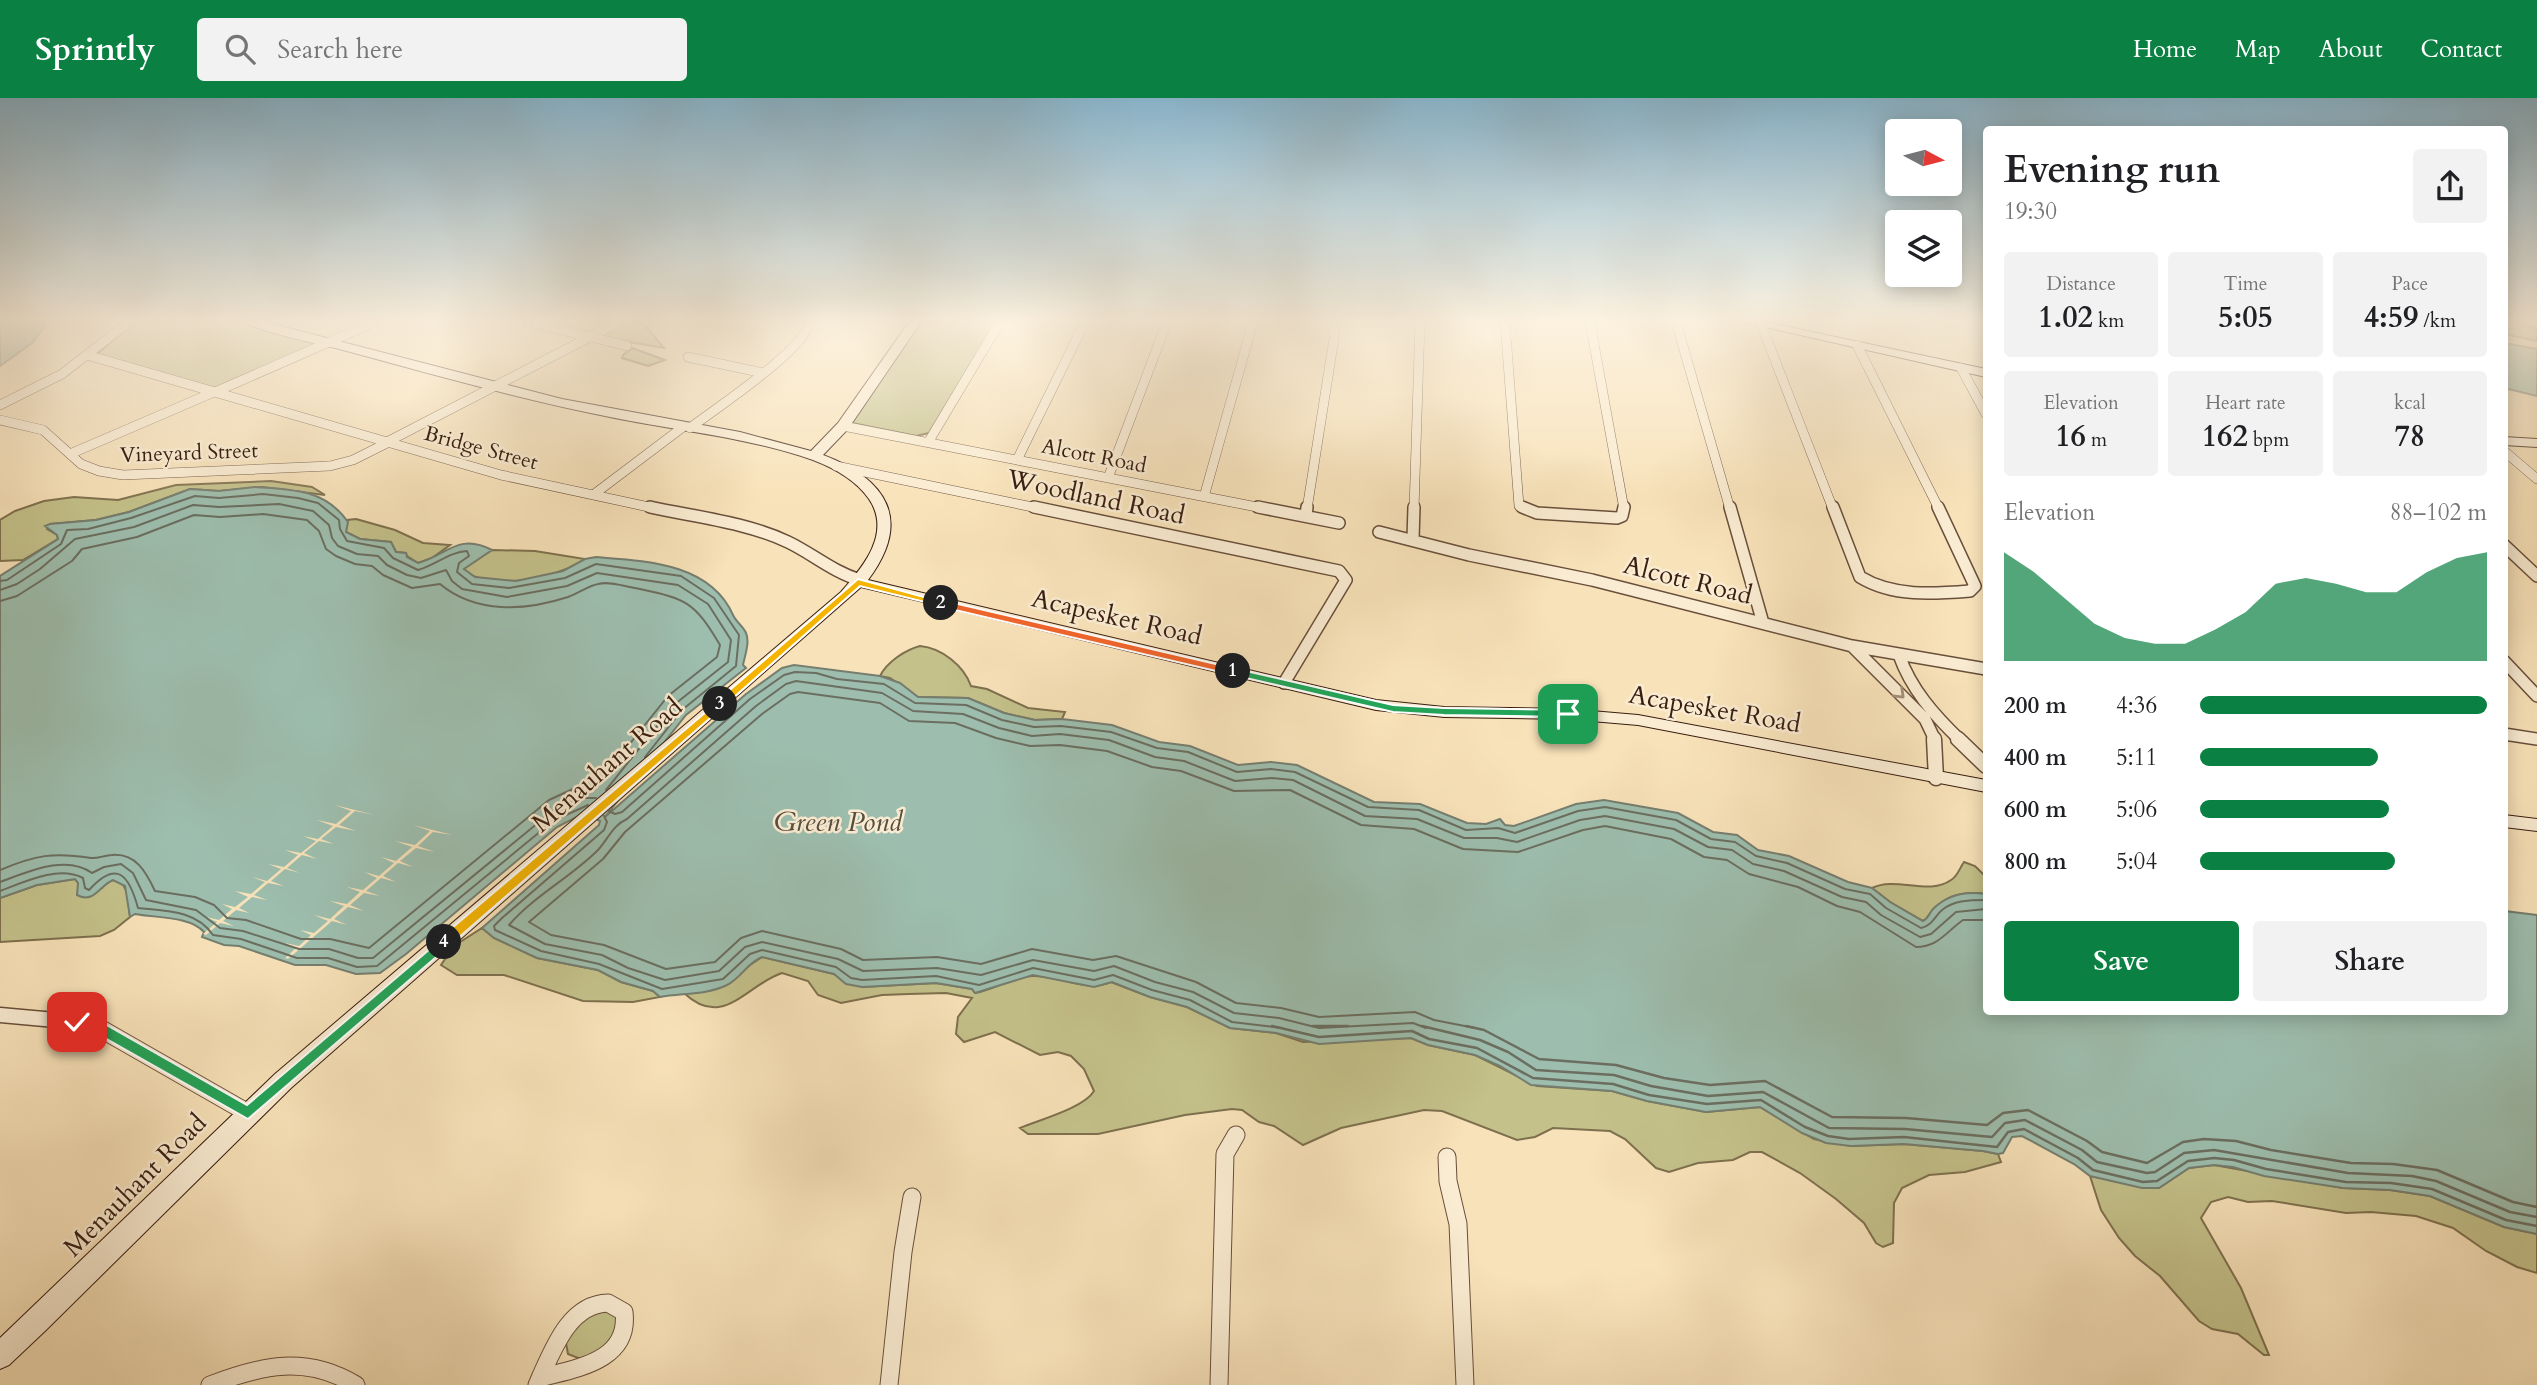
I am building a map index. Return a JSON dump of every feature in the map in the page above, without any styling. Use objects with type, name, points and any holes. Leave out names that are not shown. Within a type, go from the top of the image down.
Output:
[{"type":"main road","name":"Menauhant Road","points":[[0,1356],[248,1113],[816,623],[859,581],[880,548],[884,528],[878,502],[866,487],[836,466],[814,456],[741,437],[610,414],[481,382]]},
{"type":"main road","points":[[814,456],[843,426],[873,382]]},
{"type":"main road","points":[[2508,441],[2537,443]]},
{"type":"main road","name":"Acapesket Road","points":[[859,581],[1376,705],[1408,710],[1576,714],[1638,720],[1983,786]]},
{"type":"main road","points":[[2508,821],[2537,825]]},
{"type":"street","points":[[0,405],[47,382]]},
{"type":"street","name":"Bridge Street","points":[[180,382],[502,475],[750,528],[787,542],[842,575],[859,581]]},
{"type":"street","points":[[70,454],[237,382]]},
{"type":"street","name":"Vineyard Street","points":[[0,420],[43,430],[70,454],[94,470],[129,476],[234,468],[314,467],[353,460],[504,382]]},
{"type":"street","points":[[593,495],[751,382]]},
{"type":"street","points":[[929,441],[964,382]]},
{"type":"street","points":[[1017,460],[1055,382]]},
{"type":"street","points":[[1108,478],[1144,382]]},
{"type":"street","points":[[1204,497],[1236,382]]},
{"type":"street","points":[[1306,516],[1327,382]]},
{"type":"street","points":[[1413,539],[1418,382]]},
{"type":"street","points":[[1510,382],[1520,506],[1537,513],[1617,518],[1622,516],[1623,510],[1601,382]]},
{"type":"street","points":[[1693,382],[1763,623]]},
{"type":"street","points":[[1779,382],[1860,577],[1890,590],[1970,591],[1975,586],[1971,574],[1875,382]]},
{"type":"street","points":[[1969,382],[1983,408]]},
{"type":"street","name":"Alcott Road","points":[[843,426],[1339,523]]},
{"type":"street","points":[[2508,454],[2537,479]]},
{"type":"street","name":"Woodland Road","points":[[836,466],[1333,569],[1345,577],[1343,586],[1283,683]]},
{"type":"street","name":"Alcott Road","points":[[1379,531],[1469,555],[1592,580],[1852,646],[1983,669]]},
{"type":"street","points":[[2508,549],[2537,576]]},
{"type":"street","points":[[1852,646],[1932,729],[1937,756],[1936,778]]},
{"type":"street","points":[[1899,655],[1903,672],[1913,689],[1983,763]]},
{"type":"street","points":[[2508,665],[2537,696]]},
{"type":"street","points":[[2508,735],[2537,739]]},
{"type":"street","points":[[0,1015],[77,1022],[98,1027],[248,1113]]},
{"type":"street","points":[[1219,1385],[1225,1154],[1236,1135]]},
{"type":"street","points":[[1447,1157],[1448,1181],[1458,1224],[1465,1385]]},
{"type":"street","points":[[889,1385],[903,1252],[912,1197]]},
{"type":"street","points":[[605,1303],[617,1306],[624,1312],[626,1330],[614,1349],[593,1362],[539,1381],[563,1331],[578,1313],[588,1307],[605,1303]]},
{"type":"street","points":[[210,1385],[257,1370],[289,1366],[328,1370],[356,1385]]},
{"type":"shaded area","points":[[193,382],[232,382],[217,389]]},
{"type":"shaded area","points":[[876,382],[960,382],[929,433],[916,436],[852,423]]},
{"type":"shaded area","points":[[271,481],[312,487],[325,495],[262,487],[219,491],[190,489],[129,512],[96,520],[50,524],[47,529],[57,535],[58,539],[23,560],[0,561],[0,520],[15,511],[44,501],[74,497],[118,500],[176,485]]},
{"type":"shaded area","points":[[356,519],[395,530],[423,543],[450,545],[432,558],[418,563],[406,553],[396,552],[391,542],[360,539],[346,532],[347,520]]},
{"type":"shaded area","points":[[492,550],[535,551],[585,559],[559,572],[525,580],[491,580],[464,571],[465,567]]},
{"type":"shaded area","points":[[920,646],[936,650],[951,659],[971,686],[987,689],[1028,708],[1065,712],[1062,719],[1035,720],[1004,713],[968,698],[918,697],[890,678],[880,676],[897,657]]},
{"type":"shaded area","points":[[1964,862],[1975,866],[1983,874],[1983,894],[1965,893],[1952,897],[1939,904],[1923,921],[1872,888],[1891,884],[1933,886],[1955,876]]},
{"type":"shaded area","points":[[75,879],[79,891],[102,888],[113,880],[122,883],[127,892],[130,917],[114,930],[100,936],[0,942],[0,898],[37,885]]},
{"type":"shaded area","points":[[482,928],[494,938],[537,958],[598,970],[621,982],[653,991],[660,997],[633,1002],[583,1001],[504,975],[457,975],[441,965],[454,946]]},
{"type":"shaded area","points":[[762,957],[834,974],[862,987],[936,983],[972,989],[975,993],[1017,978],[1032,976],[1091,986],[1111,982],[1187,1007],[1230,1028],[1276,1033],[1303,1042],[1411,1038],[1428,1045],[1475,1055],[1537,1086],[1612,1091],[1647,1101],[1706,1112],[1760,1107],[1814,1139],[1851,1146],[1904,1144],[1983,1151],[1998,1154],[2001,1162],[1965,1172],[1929,1175],[1902,1188],[1894,1203],[1893,1243],[1883,1247],[1876,1243],[1864,1223],[1836,1199],[1800,1173],[1762,1152],[1750,1152],[1733,1160],[1698,1163],[1669,1172],[1656,1168],[1625,1139],[1610,1131],[1553,1128],[1535,1137],[1517,1140],[1442,1111],[1424,1110],[1341,1128],[1303,1145],[1274,1126],[1259,1122],[1242,1110],[1232,1109],[1185,1115],[1098,1134],[1028,1134],[1020,1128],[1081,1103],[1094,1091],[1084,1069],[1071,1056],[1058,1052],[1040,1055],[995,1032],[964,1042],[956,1034],[958,1017],[972,998],[946,993],[882,995],[841,1003],[818,995],[808,981],[782,973],[723,1006],[711,1007],[698,1003],[684,993],[712,990]]},
{"type":"shaded area","points":[[2214,1165],[2343,1188],[2390,1190],[2430,1196],[2504,1227],[2537,1234],[2537,1273],[2517,1267],[2486,1251],[2453,1228],[2416,1216],[2346,1213],[2272,1201],[2248,1202],[2228,1197],[2211,1202],[2201,1218],[2241,1288],[2269,1355],[2264,1355],[2238,1334],[2212,1329],[2199,1321],[2160,1276],[2135,1256],[2119,1238],[2101,1210],[2090,1176],[2159,1188],[2189,1168]]},
{"type":"shaded area","points":[[616,1311],[619,1338],[583,1360],[568,1354],[565,1338],[584,1313]]},
{"type":"water","points":[[2508,382],[2537,382],[2537,396],[2508,389]]},
{"type":"water","name":"Green Pond","points":[[255,487],[308,493],[330,503],[339,511],[348,522],[346,532],[360,539],[391,542],[396,552],[406,553],[407,557],[418,563],[461,544],[480,545],[492,550],[464,569],[475,577],[516,581],[563,571],[585,559],[596,557],[655,563],[693,575],[709,585],[723,598],[746,633],[743,665],[746,668],[686,715],[605,817],[746,694],[782,668],[794,665],[880,676],[900,683],[918,697],[968,698],[1004,713],[1035,720],[1062,719],[1112,725],[1159,742],[1190,746],[1238,765],[1271,762],[1297,765],[1374,802],[1420,804],[1467,823],[1486,824],[1500,819],[1505,825],[1514,826],[1576,804],[1604,800],[1678,813],[1713,832],[1737,835],[1758,850],[1789,856],[1848,882],[1872,888],[1923,921],[1939,904],[1951,897],[1965,893],[1983,894],[1983,1015],[2508,1015],[2508,911],[2537,915],[2537,1234],[2504,1227],[2430,1196],[2390,1190],[2343,1188],[2264,1176],[2233,1167],[2214,1165],[2189,1168],[2159,1188],[2142,1188],[2090,1176],[2074,1164],[2022,1136],[2012,1137],[2003,1153],[1998,1154],[1904,1144],[1851,1146],[1826,1143],[1802,1133],[1760,1107],[1706,1112],[1647,1101],[1612,1091],[1531,1085],[1500,1066],[1475,1055],[1428,1045],[1411,1038],[1319,1044],[1276,1033],[1230,1028],[1187,1007],[1150,997],[1112,982],[1094,987],[1033,975],[975,993],[972,989],[936,983],[862,987],[846,984],[834,974],[762,957],[732,982],[719,988],[660,997],[653,991],[621,982],[598,970],[537,958],[494,938],[482,928],[599,825],[600,821],[584,813],[557,827],[380,973],[356,974],[326,965],[295,965],[202,937],[204,932],[182,920],[135,914],[130,917],[125,886],[113,880],[88,897],[77,895],[78,883],[75,879],[37,885],[0,898],[0,576],[58,539],[57,535],[45,526],[50,524],[96,520],[129,512],[190,489],[219,491]]},
{"type":"pier","points":[[335,805],[375,815],[355,811],[339,825],[356,831],[336,827],[321,839],[334,844],[319,841],[304,853],[317,859],[302,855],[287,868],[300,873],[285,869],[271,881],[284,886],[268,883],[254,895],[267,900],[252,897],[239,908],[249,913],[236,910],[223,921],[234,926],[220,923],[206,935],[203,934],[217,922],[206,917],[219,920],[232,909],[222,904],[235,907],[248,897],[235,891],[251,894],[265,882],[252,877],[267,881],[281,869],[268,864],[284,867],[298,855],[285,850],[301,853],[316,841],[303,836],[318,839],[333,826],[317,820],[336,824],[351,811]]},
{"type":"pier","points":[[413,825],[453,835],[433,832],[418,846],[435,852],[416,848],[400,861],[413,867],[398,863],[383,876],[396,882],[381,878],[366,891],[380,896],[364,893],[350,905],[364,911],[348,907],[334,919],[347,925],[332,921],[288,959],[285,958],[296,948],[285,943],[299,946],[311,935],[300,930],[314,933],[328,921],[314,915],[330,919],[344,906],[330,901],[347,904],[360,892],[347,887],[363,890],[377,878],[364,872],[379,876],[394,863],[381,857],[396,861],[412,847],[395,841],[415,845],[430,831]]},
{"type":"route","points":[[77,1022],[98,1027],[212,1095],[248,1113],[816,623],[858,582],[916,598],[1376,705],[1444,712],[1568,714]]}]
